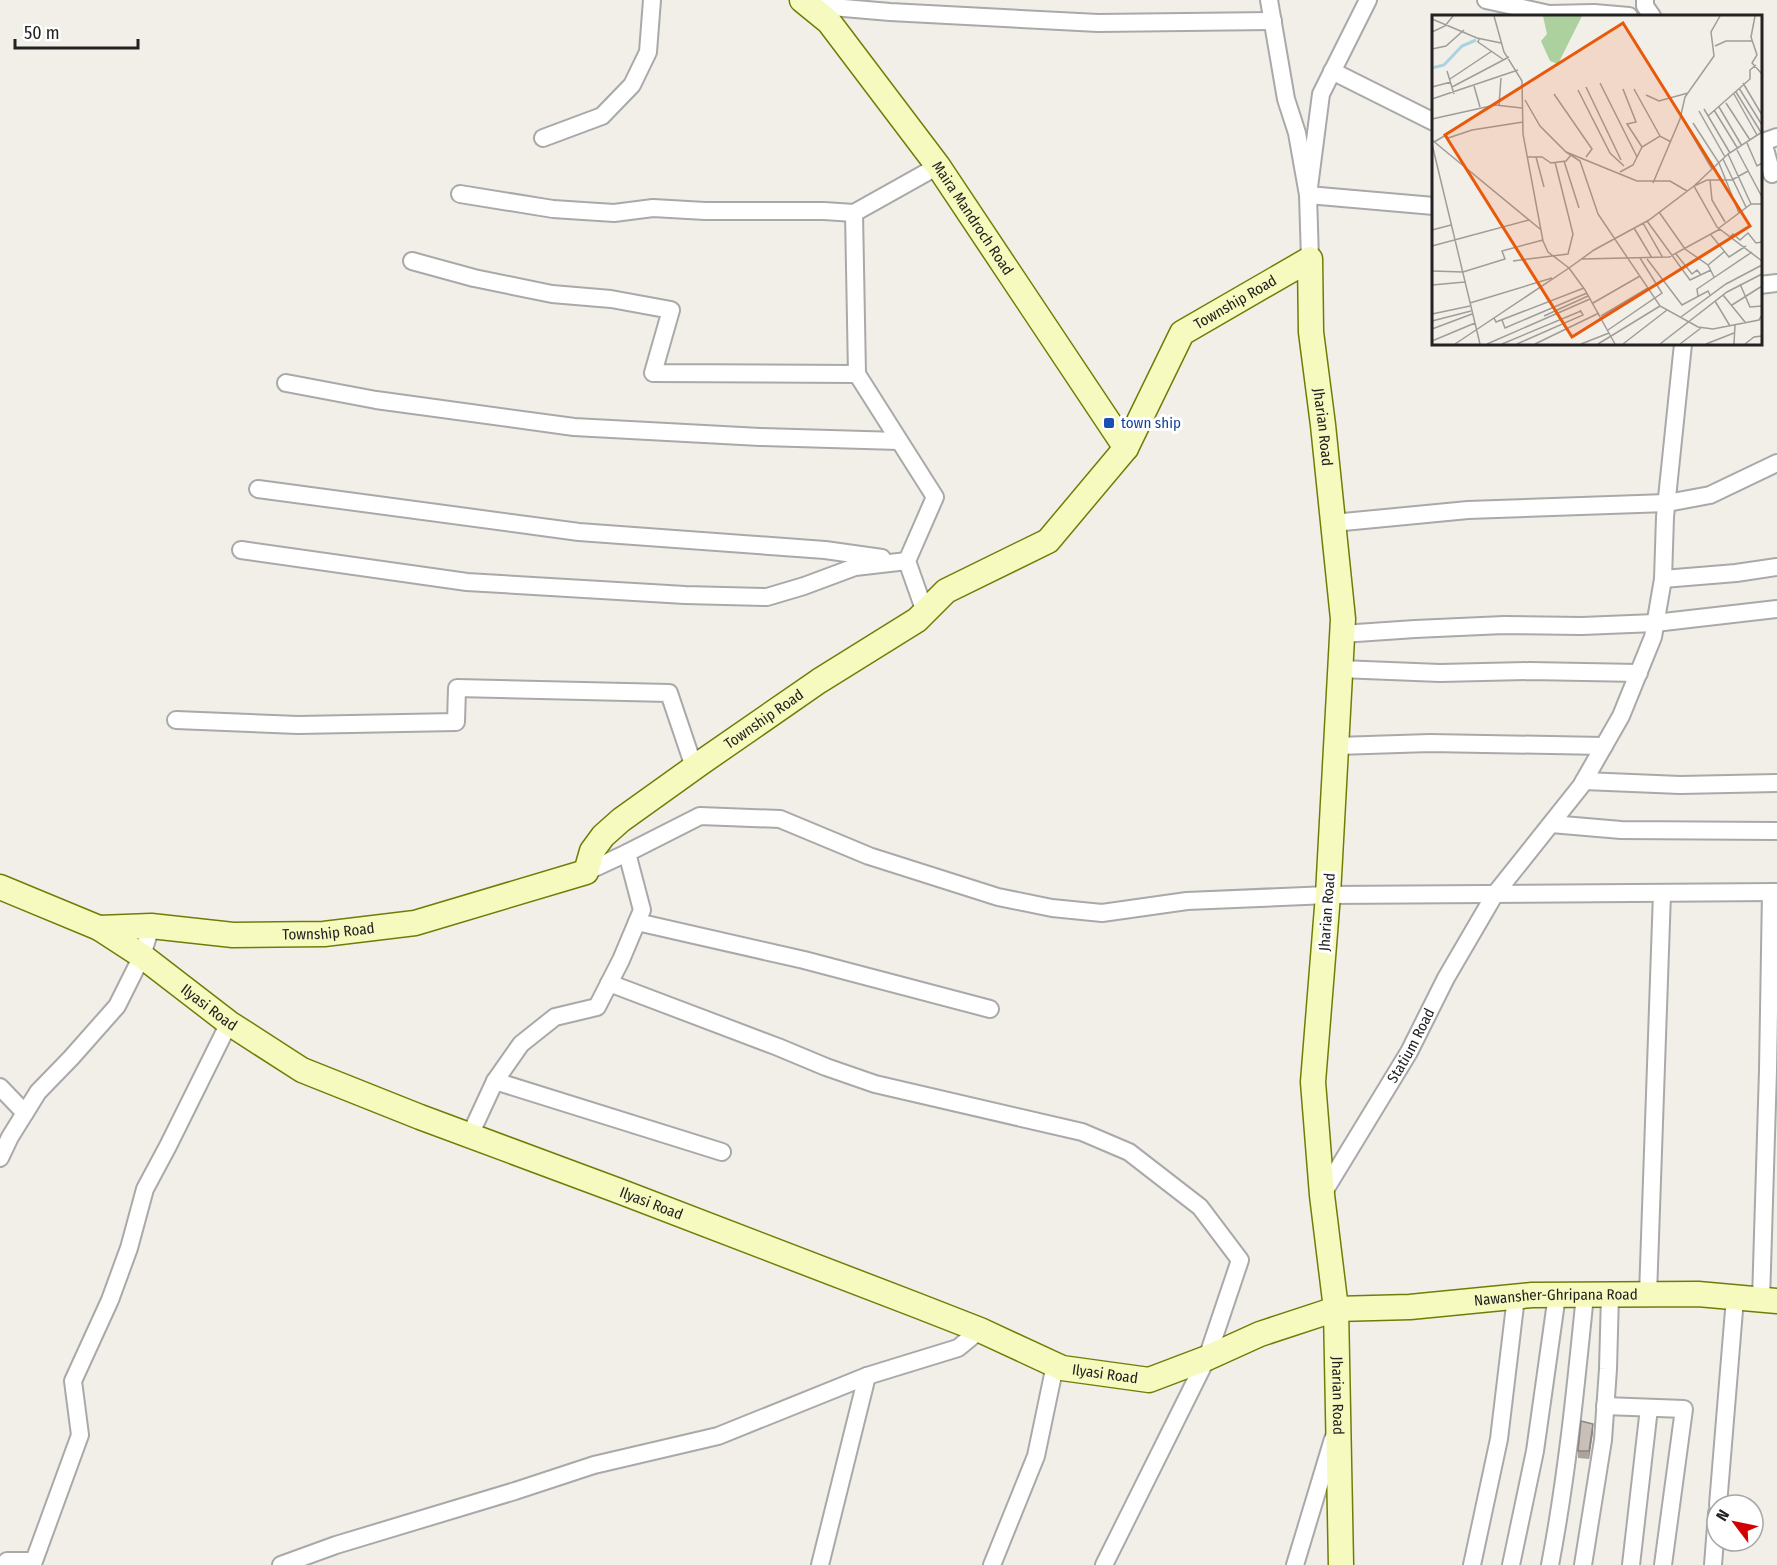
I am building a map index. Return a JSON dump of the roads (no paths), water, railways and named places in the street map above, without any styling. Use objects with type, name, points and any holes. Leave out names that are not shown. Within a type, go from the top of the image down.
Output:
[{"type":"street","points":[[543,138],[602,116],[632,85],[648,52],[652,0]]},
{"type":"street","points":[[1269,0],[1286,99],[1297,133],[1308,195],[1310,259]]},
{"type":"street","points":[[1308,195],[1321,94],[1368,0]]},
{"type":"street","points":[[1486,0],[1549,14],[1617,15]]},
{"type":"street","points":[[1645,0],[1645,6],[1651,15]]},
{"type":"street","points":[[805,2],[890,12],[1098,23],[1273,21]]},
{"type":"street","name":"Maira Mandroch Road","points":[[805,2],[829,22],[938,166],[1126,448]]},
{"type":"street","points":[[1332,71],[1432,121]]},
{"type":"street","points":[[1770,174],[1763,142],[1777,137]]},
{"type":"street","points":[[460,194],[553,209],[614,213],[653,208],[854,213],[938,166]]},
{"type":"street","points":[[1308,195],[1432,206]]},
{"type":"street","points":[[854,213],[857,374],[935,497],[907,561],[925,612]]},
{"type":"street","name":"Township Road","points":[[99,928],[151,926],[233,935],[324,934],[415,922],[585,872],[592,851],[603,836],[621,820],[694,767],[819,681],[917,620],[946,591],[1048,541],[1126,448],[1182,333],[1310,259]]},
{"type":"street","name":"Jharian Road","points":[[1310,259],[1311,332],[1343,619],[1328,895],[1313,1082],[1322,1195],[1336,1309],[1341,1565]]},
{"type":"street","points":[[412,261],[474,278],[552,294],[611,299],[671,310],[653,374],[857,374]]},
{"type":"street","points":[[1762,285],[1777,282]]},
{"type":"street","name":"Statium Road","points":[[1322,1195],[1408,1052],[1446,978],[1495,894],[1584,781],[1621,716],[1653,637],[1663,579],[1667,503],[1683,345]]},
{"type":"street","points":[[286,382],[376,400],[574,427],[760,437],[899,441]]},
{"type":"street","points":[[1333,523],[1468,510],[1667,503],[1710,495],[1777,463]]},
{"type":"street","points":[[258,489],[579,532],[825,550],[907,561]]},
{"type":"street","points":[[242,550],[467,582],[685,595],[767,597],[855,567],[907,561]]},
{"type":"street","points":[[1663,579],[1777,567]]},
{"type":"street","points":[[1342,634],[1415,628],[1504,625],[1582,627],[1655,623],[1777,609]]},
{"type":"street","points":[[1340,669],[1440,673],[1530,670],[1638,673]]},
{"type":"street","points":[[176,720],[298,725],[456,722],[457,688],[669,693],[694,767]]},
{"type":"street","points":[[1337,746],[1430,743],[1604,746]]},
{"type":"street","points":[[1584,781],[1680,785],[1777,783]]},
{"type":"street","points":[[585,872],[700,816],[780,819],[869,856],[998,897],[1052,908],[1102,913],[1187,901],[1328,895],[1774,892],[1768,1058],[1769,1301]]},
{"type":"street","points":[[1551,824],[1621,830],[1777,831]]},
{"type":"street","points":[[470,1135],[495,1081],[521,1044],[555,1017],[597,1006],[621,960],[642,910],[627,853]]},
{"type":"street","name":"Ilyasi Road","points":[[0,886],[99,928],[142,956],[229,1023],[302,1070],[980,1330],[1062,1368],[1149,1380],[1207,1359],[1260,1334],[1336,1309]]},
{"type":"street","points":[[1648,1295],[1662,893]]},
{"type":"street","points":[[637,921],[804,960],[990,1009]]},
{"type":"street","points":[[0,1158],[10,1137],[38,1092],[117,1006],[142,956],[151,926]]},
{"type":"street","points":[[609,983],[875,1084],[1082,1132],[1129,1152],[1200,1207],[1240,1260],[1207,1359],[1104,1565]]},
{"type":"street","points":[[7,1565],[7,1561],[34,1561],[80,1435],[73,1381],[110,1300],[129,1248],[145,1190],[229,1023]]},
{"type":"street","points":[[495,1081],[722,1152]]},
{"type":"street","points":[[0,1087],[25,1113]]},
{"type":"street","name":"Nawansher-Ghripana Road","points":[[1336,1309],[1410,1307],[1557,1295],[1698,1294],[1769,1301]]},
{"type":"street","points":[[1511,1565],[1535,1451],[1557,1295]]},
{"type":"street","points":[[1550,1565],[1571,1432],[1585,1295]]},
{"type":"street","points":[[1583,1565],[1603,1440],[1610,1295]]},
{"type":"street","points":[[1472,1565],[1499,1439],[1516,1297]]},
{"type":"street","points":[[1719,1493],[1735,1298]]},
{"type":"street","points":[[281,1565],[336,1545],[594,1465],[718,1436],[867,1376],[958,1348],[980,1330]]},
{"type":"street","points":[[992,1565],[1036,1456],[1055,1365]]},
{"type":"street","points":[[820,1565],[867,1376]]},
{"type":"street","points":[[1605,1406],[1684,1409],[1663,1565]]},
{"type":"street","points":[[1631,1565],[1649,1408]]},
{"type":"street","points":[[1295,1565],[1338,1422]]},
{"type":"place","name":"town ship","points":[[1109,423]]}]
